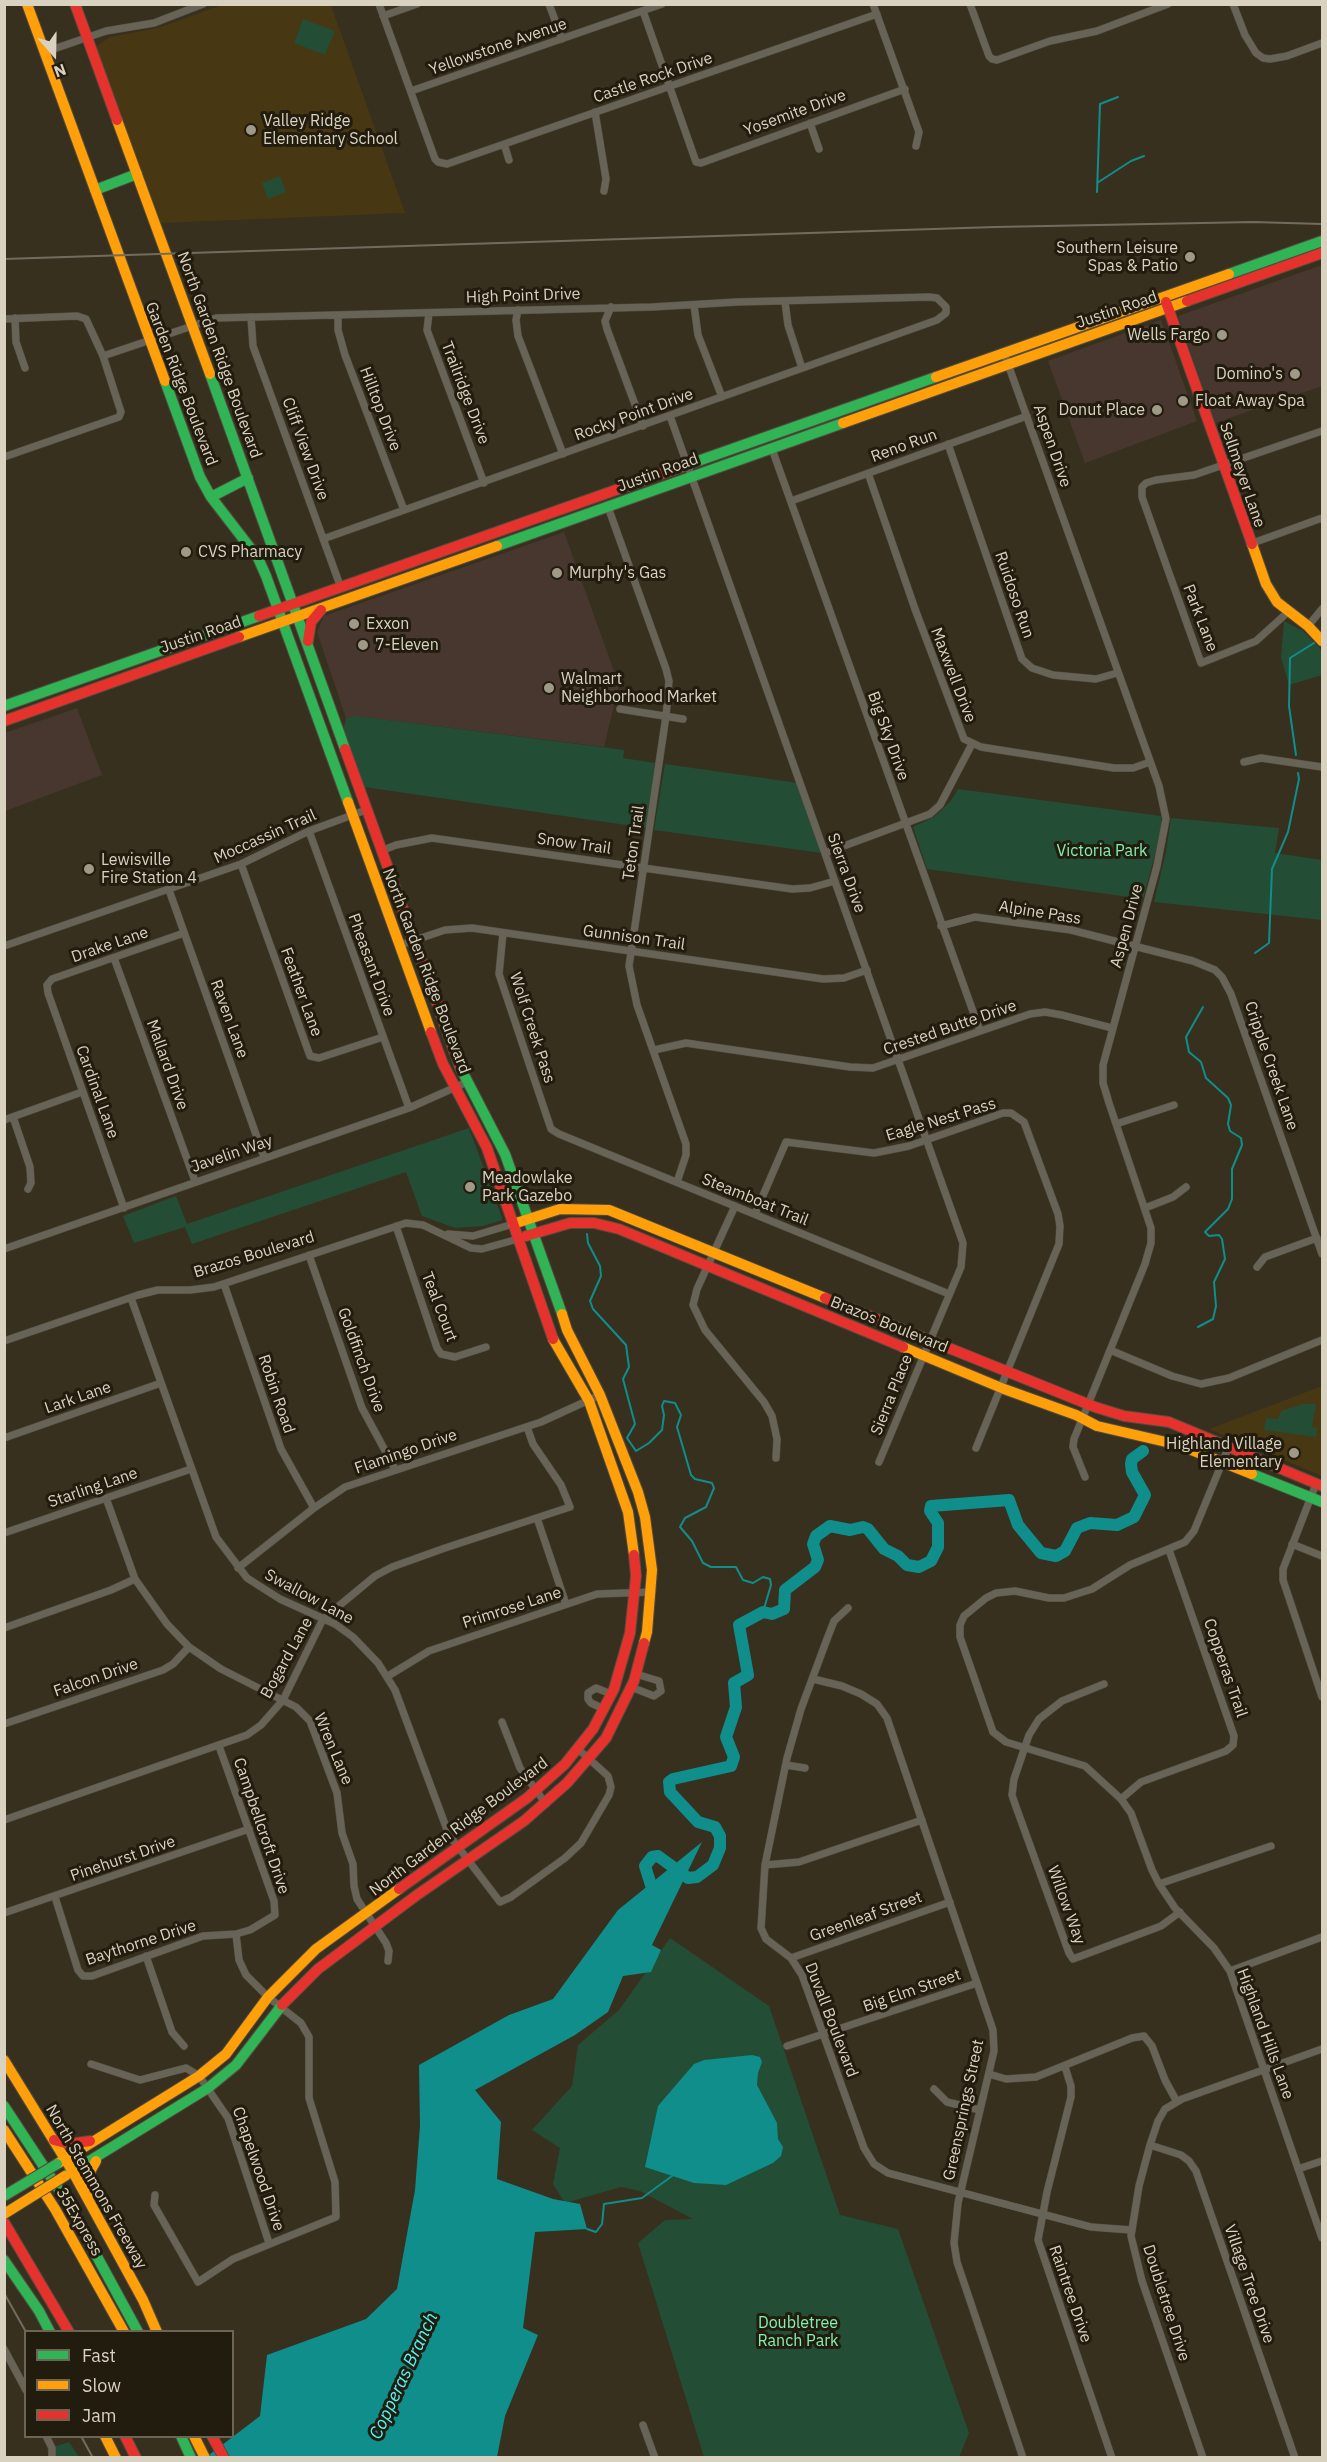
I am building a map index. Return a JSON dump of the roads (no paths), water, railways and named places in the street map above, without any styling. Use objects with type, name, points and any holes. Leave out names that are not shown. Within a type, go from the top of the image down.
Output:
[{"type":"main road","name":"Garden Ridge Boulevard","points":[[27,4],[200,477],[211,497],[258,558],[284,623],[331,756]]},
{"type":"main road","name":"North Garden Ridge Boulevard","points":[[75,4],[248,477],[343,747]]},
{"type":"main road","points":[[94,190],[137,174]]},
{"type":"main road","name":"Justin Road","points":[[4,721],[1057,347],[1323,241]]},
{"type":"main road","name":"Justin Road","points":[[4,706],[1096,321],[1166,303],[1323,252]]},
{"type":"main road","name":"Sellmeyer Lane","points":[[1166,303],[1250,544],[1272,597],[1323,641]]},
{"type":"main road","points":[[1057,347],[1084,331],[1094,328],[1096,321]]},
{"type":"main road","points":[[211,497],[248,477]]},
{"type":"main road","points":[[509,529],[514,541]]},
{"type":"main road","points":[[310,654],[309,628],[313,618],[321,609]]},
{"type":"main road","points":[[145,656],[151,668]]},
{"type":"main road","points":[[32,696],[37,709]]},
{"type":"main road","points":[[331,756],[343,747],[455,1058],[505,1154],[532,1234]]},
{"type":"main road","name":"North Garden Ridge Boulevard","points":[[4,2196],[200,2076],[226,2054],[268,1997],[316,1949],[536,1792],[578,1749],[604,1709],[625,1653],[636,1593],[634,1544],[628,1512],[589,1401],[555,1345],[476,1124],[454,1088],[443,1064],[331,756]]},
{"type":"main road","name":"Brazos Boulevard","points":[[513,1224],[560,1209],[609,1210],[853,1307],[1088,1405],[1124,1416],[1169,1422],[1319,1485]]},
{"type":"main road","name":"Brazos Boulevard","points":[[518,1239],[570,1223],[594,1223],[619,1229],[1110,1431],[1159,1439],[1224,1461],[1323,1502]]},
{"type":"main road","name":"North Garden Ridge Boulevard","points":[[4,2214],[208,2088],[236,2065],[280,2007],[318,1969],[546,1804],[590,1759],[606,1738],[631,1687],[647,1632],[652,1592],[651,1549],[638,1492],[600,1395],[567,1330],[532,1234]]},
{"type":"main road","points":[[846,1323],[853,1307]]},
{"type":"main road","points":[[1269,1479],[1274,1467]]},
{"type":"main road","name":"North Stemmons Freeway","points":[[4,2060],[54,2140],[61,2161],[90,2203],[143,2300],[157,2330]]},
{"type":"main road","name":"North Stemmons Freeway","points":[[5,2106],[69,2205],[137,2330]]},
{"type":"main road","name":"35Express","points":[[4,2130],[55,2209],[123,2330]]},
{"type":"main road","points":[[54,2140],[69,2144],[96,2139]]},
{"type":"main road","points":[[90,2203],[87,2178],[92,2166],[101,2155]]},
{"type":"main road","points":[[4,2222],[68,2330]]},
{"type":"main road","points":[[4,2260],[49,2330]]},
{"type":"main road","points":[[106,2438],[116,2457]]},
{"type":"main road","points":[[126,2438],[136,2457]]},
{"type":"main road","points":[[182,2438],[191,2457]]},
{"type":"main road","points":[[195,2438],[205,2457]]},
{"type":"main road","points":[[213,2438],[224,2457]]},
{"type":"street","points":[[45,52],[106,31],[154,23],[203,4]]},
{"type":"street","points":[[379,4],[411,91]]},
{"type":"street","points":[[383,16],[417,4]]},
{"type":"street","points":[[549,4],[562,39]]},
{"type":"street","name":"Yellowstone Avenue","points":[[411,91],[662,4]]},
{"type":"street","points":[[873,4],[919,132],[916,146]]},
{"type":"street","points":[[970,4],[992,59],[1002,60],[1050,41],[1097,31],[1167,4]]},
{"type":"street","points":[[1233,4],[1245,35],[1256,53],[1263,58],[1287,56],[1323,43]]},
{"type":"street","points":[[643,11],[668,87]]},
{"type":"street","name":"Castle Rock Drive","points":[[411,91],[438,162],[447,164],[877,14]]},
{"type":"street","name":"Yosemite Drive","points":[[668,87],[696,162],[701,163],[905,88]]},
{"type":"street","points":[[595,112],[606,179],[604,191]]},
{"type":"street","points":[[810,123],[819,149]]},
{"type":"street","points":[[504,144],[509,160]]},
{"type":"street","name":"High Point Drive","points":[[103,356],[216,318],[929,297],[937,298],[946,307]]},
{"type":"street","points":[[785,302],[788,325],[802,368]]},
{"type":"street","points":[[694,305],[698,335],[722,397]]},
{"type":"street","points":[[611,307],[605,321],[607,329],[643,426]]},
{"type":"street","name":"Rocky Point Drive","points":[[323,539],[937,320],[946,313],[946,307]]},
{"type":"street","points":[[518,310],[516,320],[518,336],[563,454]]},
{"type":"street","name":"Trailridge Drive","points":[[429,313],[427,330],[484,483]]},
{"type":"street","name":"Hilltop Drive","points":[[338,315],[338,330],[345,355],[404,510]]},
{"type":"street","name":"Cliff View Drive","points":[[250,317],[253,345],[341,588]]},
{"type":"street","points":[[15,318],[16,342],[25,368]]},
{"type":"street","points":[[4,319],[83,318],[92,327],[121,412],[119,417],[4,457]]},
{"type":"street","name":"Aspen Drive","points":[[1004,353],[1165,805],[1166,819],[1162,847],[1102,1065],[1103,1083],[1151,1228],[1151,1243],[1145,1264],[1082,1419],[1073,1447],[1084,1477]]},
{"type":"street","name":"Sierra Drive","points":[[670,416],[963,1243],[960,1267],[930,1339]]},
{"type":"street","name":"Reno Run","points":[[791,501],[1027,416]]},
{"type":"street","points":[[1223,465],[1323,431]]},
{"type":"street","name":"Ruidoso Run","points":[[948,444],[1022,659],[1032,668],[1053,675],[1096,679],[1117,673]]},
{"type":"street","name":"Big Sky Drive","points":[[772,449],[940,926],[980,1031]]},
{"type":"street","name":"Park Lane","points":[[1223,465],[1194,475],[1156,480],[1142,487],[1142,496],[1201,663],[1256,642],[1288,612]]},
{"type":"street","name":"Maxwell Drive","points":[[868,473],[955,720],[964,739],[972,744],[991,749],[1114,768],[1133,768],[1150,762]]},
{"type":"street","name":"Teton Trail","points":[[608,507],[666,669],[669,693],[629,966],[631,986],[686,1144],[687,1155],[677,1182]]},
{"type":"street","points":[[1250,544],[1323,518]]},
{"type":"street","points":[[1308,626],[1323,609]]},
{"type":"street","points":[[620,710],[683,719]]},
{"type":"street","points":[[825,852],[930,814],[940,805],[972,744]]},
{"type":"street","points":[[1244,762],[1261,758],[1323,767]]},
{"type":"street","name":"Moccassin Trail","points":[[4,946],[241,864],[309,831],[366,810]]},
{"type":"street","name":"Pheasant Drive","points":[[309,831],[409,1108]]},
{"type":"street","name":"Snow Trail","points":[[381,851],[396,845],[432,838],[792,889],[810,888],[835,881]]},
{"type":"street","name":"Feather Lane","points":[[241,864],[310,1056],[319,1058],[383,1037]]},
{"type":"street","name":"Raven Lane","points":[[169,890],[264,1157]]},
{"type":"street","name":"Alpine Pass","points":[[940,926],[975,917],[998,919],[1071,930],[1136,946]]},
{"type":"street","name":"Gunnison Trail","points":[[400,945],[453,929],[472,928],[823,979],[844,978],[867,970]]},
{"type":"street","name":"Drake Lane","points":[[47,985],[52,979],[184,933]]},
{"type":"street","name":"Wolf Creek Pass","points":[[503,933],[499,974],[551,1129]]},
{"type":"street","name":"Cripple Creek Lane","points":[[1136,946],[1210,967],[1227,984],[1323,1254]]},
{"type":"street","name":"Mallard Drive","points":[[114,958],[195,1181]]},
{"type":"street","name":"Cardinal Lane","points":[[47,985],[124,1209]]},
{"type":"street","name":"Crested Butte Drive","points":[[654,1050],[686,1043],[862,1069],[900,1060],[1030,1014],[1045,1012],[1112,1028]]},
{"type":"street","name":"Javelin Way","points":[[4,1249],[409,1108],[467,1082]]},
{"type":"street","points":[[4,1120],[82,1092]]},
{"type":"street","points":[[1116,1124],[1174,1105]]},
{"type":"street","name":"Eagle Nest Pass","points":[[755,1214],[786,1142],[874,1153],[909,1146],[1003,1113],[1011,1113],[1024,1122],[1060,1226],[1057,1254],[1009,1371]]},
{"type":"street","points":[[13,1117],[30,1167],[31,1183],[28,1189]]},
{"type":"street","name":"Steamboat Trail","points":[[551,1129],[950,1294]]},
{"type":"street","points":[[1144,1208],[1173,1197],[1186,1187]]},
{"type":"street","points":[[735,1206],[694,1298],[694,1311],[705,1330],[764,1402],[772,1416],[777,1439],[776,1458]]},
{"type":"street","name":"Brazos Boulevard","points":[[4,1341],[158,1290],[207,1289],[396,1226],[416,1224],[443,1233],[464,1245],[482,1249],[518,1239]]},
{"type":"street","name":"Brazos Boulevard","points":[[443,1233],[473,1236],[513,1224]]},
{"type":"street","name":"Teal Court","points":[[396,1226],[441,1354],[455,1357],[486,1347]]},
{"type":"street","points":[[1257,1267],[1265,1257],[1317,1238]]},
{"type":"street","name":"Goldfinch Drive","points":[[309,1255],[362,1408],[395,1469]]},
{"type":"street","name":"Robin Road","points":[[224,1284],[281,1449],[314,1508]]},
{"type":"street","name":"Swallow Lane","points":[[131,1298],[216,1538],[247,1578],[261,1588],[334,1624],[353,1637],[388,1676],[401,1705],[442,1819],[458,1849],[500,1902],[565,1858],[586,1836],[609,1795],[611,1787],[608,1776],[590,1759]]},
{"type":"street","name":"Sierra Place","points":[[879,1462],[930,1339]]},
{"type":"street","points":[[1110,1350],[1172,1376],[1201,1384],[1229,1378],[1323,1340]]},
{"type":"street","points":[[976,1448],[1009,1371]]},
{"type":"street","name":"Lark Lane","points":[[4,1438],[161,1383]]},
{"type":"street","name":"Flamingo Drive","points":[[238,1568],[314,1508],[345,1487],[527,1427],[600,1395]]},
{"type":"street","name":"Bogard Lane","points":[[4,1820],[247,1735],[261,1725],[283,1700],[323,1619],[383,1571],[570,1507],[561,1485],[533,1444],[527,1427]]},
{"type":"street","name":"Highland Hills Lane","points":[[1229,1446],[1194,1531],[1185,1542],[1130,1565],[1102,1584],[1075,1595],[1054,1599],[1015,1591],[1001,1591],[986,1598],[964,1616],[960,1625],[960,1637],[993,1732],[1000,1738],[1025,1748],[1085,1766],[1120,1799],[1131,1813],[1159,1884],[1180,1912],[1214,1948],[1230,1971],[1323,2238]]},
{"type":"street","name":"Starling Lane","points":[[4,1533],[191,1469]]},
{"type":"street","points":[[1319,1485],[1311,1497],[1292,1544],[1283,1569],[1282,1580],[1323,1697]]},
{"type":"street","name":"Wren Lane","points":[[106,1498],[135,1579],[167,1624],[189,1647],[221,1669],[283,1700],[303,1713],[315,1734],[337,1793],[342,1833],[353,1863],[357,1899],[386,1943],[389,1951],[388,1961]]},
{"type":"street","points":[[537,1518],[566,1604]]},
{"type":"street","points":[[1292,1544],[1323,1556]]},
{"type":"street","name":"Copperas Trail","points":[[1120,1799],[1141,1782],[1226,1751],[1233,1745],[1234,1736],[1169,1550]]},
{"type":"street","points":[[4,1628],[111,1590],[135,1579]]},
{"type":"street","name":"Primrose Lane","points":[[388,1676],[429,1651],[597,1594],[652,1592]]},
{"type":"street","name":"Duvall Boulevard","points":[[848,1608],[834,1621],[799,1717],[786,1765],[765,1865],[761,1928],[771,1944],[791,1958],[802,1975],[864,2148],[874,2164],[888,2173],[1091,2227],[1131,2230]]},
{"type":"street","name":"Falcon Drive","points":[[4,1724],[163,1670],[173,1664],[189,1647]]},
{"type":"street","points":[[631,1687],[654,1695],[661,1691],[659,1681],[636,1674]]},
{"type":"street","name":"Greensprings Street","points":[[813,1679],[842,1686],[861,1694],[877,1704],[884,1712],[995,2036],[989,2074],[960,2192],[954,2232],[957,2262],[1023,2457]]},
{"type":"street","points":[[1025,1748],[1029,1735],[1046,1712],[1072,1696],[1104,1684]]},
{"type":"street","points":[[604,1709],[590,1701],[588,1694],[597,1688],[611,1694]]},
{"type":"street","points":[[502,1722],[520,1768],[546,1804]]},
{"type":"street","name":"Campbellcroft Drive","points":[[219,1746],[274,1901],[275,1915]]},
{"type":"street","name":"Willow Way","points":[[1025,1748],[1014,1779],[1012,1795],[1073,1959],[1161,1926],[1180,1912]]},
{"type":"street","points":[[578,1749],[590,1759]]},
{"type":"street","points":[[786,1765],[805,1768]]},
{"type":"street","points":[[765,1865],[799,1862],[922,1820]]},
{"type":"street","name":"Pinehurst Drive","points":[[4,1913],[249,1829]]},
{"type":"street","points":[[1159,1884],[1271,1846]]},
{"type":"street","name":"Baythorne Drive","points":[[55,1897],[78,1970],[83,1976],[92,1976],[203,1936],[236,1934],[250,1930],[275,1915]]},
{"type":"street","name":"Greenleaf Street","points":[[791,1958],[950,1902]]},
{"type":"street","points":[[155,2195],[154,2205],[198,2282],[233,2259],[336,2217],[335,2181],[309,2098],[309,2037],[301,2023],[268,1997],[242,1968],[236,1934]]},
{"type":"street","points":[[1230,1971],[1323,1937]]},
{"type":"street","points":[[146,1956],[172,2032],[184,2046]]},
{"type":"street","name":"Big Elm Street","points":[[787,2046],[977,1983]]},
{"type":"street","points":[[989,2074],[1006,2079],[1023,2080],[1065,2067],[1132,2038],[1144,2036],[1152,2046],[1177,2102]]},
{"type":"street","name":"Doubletree Drive","points":[[1203,2457],[1135,2261],[1131,2230],[1150,2145],[1158,2121],[1166,2109],[1177,2102],[1195,2093],[1323,2049]]},
{"type":"street","points":[[91,2064],[140,2080],[186,2068],[200,2076]]},
{"type":"street","name":"Raintree Drive","points":[[1065,2067],[1071,2086],[1071,2097],[1038,2232],[1040,2249],[1112,2457]]},
{"type":"street","name":"Chapelwood Drive","points":[[200,2076],[228,2118],[269,2243]]},
{"type":"street","points":[[934,2089],[947,2102],[980,2110]]},
{"type":"street","name":"Village Tree Drive","points":[[1150,2145],[1181,2155],[1196,2171],[1295,2457]]},
{"type":"street","points":[[1298,2169],[1323,2161]]},
{"type":"street","points":[[4,2349],[24,2386]]},
{"type":"street","points":[[643,2426],[655,2457]]},
{"type":"street","points":[[47,2438],[52,2448],[52,2457]]},
{"type":"water","points":[[702,1842],[652,1945],[661,1950],[651,1972],[623,1976],[608,2012],[575,2035],[475,2090],[501,2122],[497,2179],[553,2199],[580,2204],[587,2229],[535,2232],[523,2328],[538,2335],[505,2416],[497,2457],[205,2458],[260,2416],[267,2355],[366,2319],[397,2289],[415,2190],[420,2126],[419,2065],[509,2015],[553,1999],[618,1910]]},
{"type":"water","points":[[752,2055],[760,2057],[762,2062],[757,2085],[777,2123],[778,2139],[783,2147],[781,2156],[773,2163],[726,2185],[694,2183],[645,2167],[658,2106],[694,2064],[704,2060]]},
{"type":"waterway","points":[[1097,192],[1100,104],[1118,97]]},
{"type":"waterway","points":[[1097,183],[1131,161],[1144,156]]},
{"type":"waterway","name":"Copperas Branch","points":[[1296,755],[1289,706],[1290,658],[1314,643]]},
{"type":"waterway","name":"Copperas Branch","points":[[1255,953],[1269,943],[1272,869],[1288,832],[1299,779],[1298,773]]},
{"type":"waterway","name":"Copperas Branch","points":[[1198,1327],[1213,1319],[1216,1306],[1214,1282],[1225,1259],[1222,1239],[1219,1235],[1209,1236],[1205,1232],[1228,1209],[1232,1199],[1232,1169],[1242,1145],[1241,1138],[1230,1131],[1228,1124],[1231,1105],[1228,1098],[1206,1078],[1201,1062],[1189,1052],[1186,1037],[1203,1007]]},
{"type":"waterway","points":[[587,1234],[588,1243],[600,1266],[601,1276],[590,1301],[593,1309],[626,1345],[629,1367],[623,1379],[635,1424],[627,1438],[636,1451],[649,1443],[662,1430],[664,1401],[675,1403],[681,1415],[677,1427],[691,1475],[695,1479],[712,1483],[714,1488],[706,1507],[685,1518],[680,1527],[692,1541],[703,1563],[711,1567],[736,1567],[743,1580],[753,1583],[763,1577],[770,1579],[771,1585],[763,1612]]},
{"type":"waterway","name":"Copperas Branch","points":[[655,1898],[645,1866],[652,1857],[658,1856],[688,1878],[697,1877],[713,1865],[720,1848],[720,1836],[715,1827],[698,1822],[670,1792],[669,1782],[673,1779],[731,1766],[734,1757],[726,1737],[736,1707],[734,1683],[748,1675],[739,1625],[763,1612],[772,1614],[784,1609],[785,1590],[815,1567],[818,1560],[813,1544],[816,1536],[830,1526],[850,1530],[863,1527],[868,1529],[884,1549],[898,1556],[907,1565],[919,1567],[931,1561],[938,1547],[938,1523],[930,1511],[931,1506],[1009,1500],[1018,1525],[1041,1553],[1056,1556],[1065,1551],[1077,1528],[1090,1523],[1117,1525],[1134,1517],[1145,1495],[1132,1472],[1131,1464],[1132,1459],[1143,1451]]},
{"type":"waterway","points":[[587,2229],[596,2232],[602,2224],[604,2204],[642,2198],[672,2176]]},
{"type":"railway","points":[[4,259],[995,227],[1253,222],[1322,224]]},
{"type":"railway","points":[[4,2293],[25,2330]]},
{"type":"railway","points":[[82,2438],[93,2458]]},
{"type":"place","name":"Valley Ridge Elementary School","points":[[251,130]]},
{"type":"place","name":"Southern Leisure Spas & Patio","points":[[1190,257]]},
{"type":"place","name":"Wells Fargo","points":[[1222,335]]},
{"type":"place","name":"Domino's","points":[[1295,374]]},
{"type":"place","name":"Float Away Spa","points":[[1183,401]]},
{"type":"place","name":"Donut Place","points":[[1157,410]]},
{"type":"place","name":"CVS Pharmacy","points":[[186,552]]},
{"type":"place","name":"Murphy's Gas","points":[[557,573]]},
{"type":"place","name":"Exxon","points":[[354,624]]},
{"type":"place","name":"7-Eleven","points":[[363,645]]},
{"type":"place","name":"Walmart Neighborhood Market","points":[[549,688]]},
{"type":"place","name":"Lewisville Fire Station 4","points":[[89,869]]},
{"type":"place","name":"Meadowlake Park Gazebo","points":[[470,1187]]},
{"type":"place","name":"Highland Village Elementary","points":[[1294,1453]]},
{"type":"park label","name":"Victoria Park","points":[[1102,851]]},
{"type":"park label","name":"Doubletree Ranch Park","points":[[798,2332]]}]
